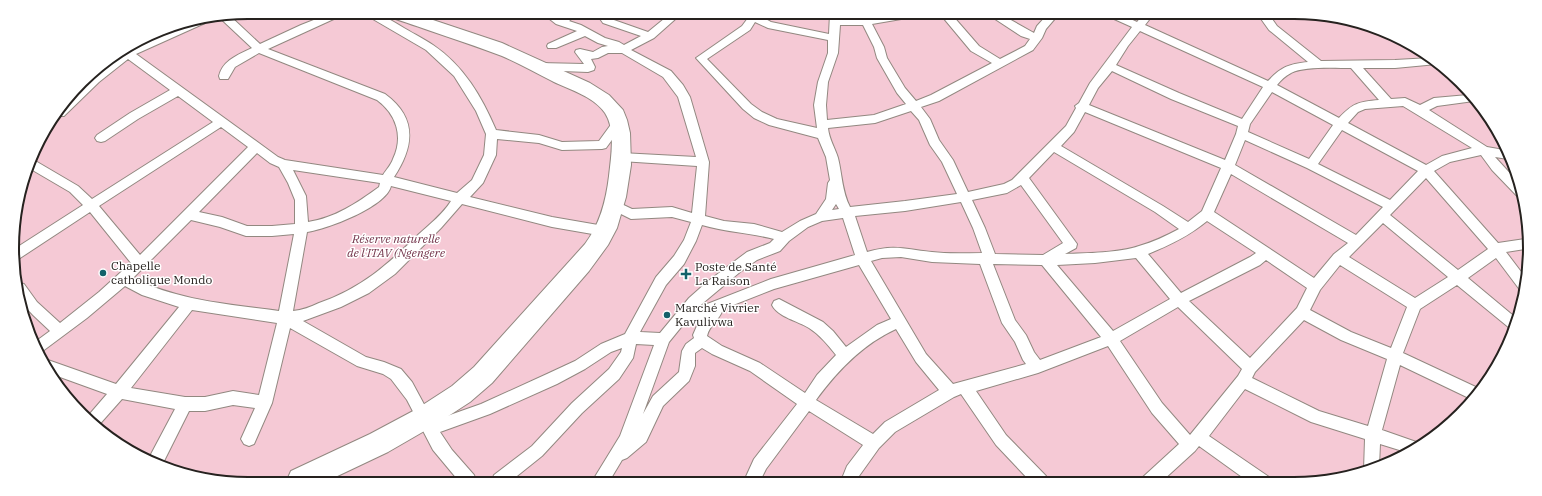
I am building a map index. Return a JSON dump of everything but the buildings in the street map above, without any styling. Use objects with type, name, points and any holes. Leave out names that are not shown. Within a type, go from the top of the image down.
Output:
[{"type":"highway","points":[[312,477],[379,442],[427,424],[483,375],[581,265],[604,232],[609,222],[613,205],[621,156],[619,122],[614,111],[604,100],[589,91],[490,45],[416,19]]},
{"type":"street","points":[[224,76],[225,70],[229,64],[305,27],[326,19]]},
{"type":"street","points":[[124,279],[147,291],[189,304],[285,318],[302,316],[316,312],[364,289],[390,270],[437,225],[454,207],[459,199],[476,183],[490,155],[492,134],[482,111],[458,72],[430,48],[382,19]]},
{"type":"street","points":[[504,477],[537,451],[578,408],[614,374],[628,354],[630,338],[661,281],[679,260],[690,241],[698,220],[703,162],[689,111],[678,88],[668,74],[622,50],[615,44],[602,41],[577,26],[560,22],[556,19]]},
{"type":"street","points":[[560,22],[565,19]]},
{"type":"street","points":[[605,19],[607,21],[650,36]]},
{"type":"street","points":[[539,67],[550,66],[588,68],[590,65],[580,52],[594,56],[606,48],[622,50],[650,36],[670,19]]},
{"type":"street","points":[[751,19],[746,28],[701,58],[711,71],[726,83],[747,108],[759,117],[773,122],[814,131],[875,119],[934,98],[1029,48],[1038,38],[1041,28],[1049,19]]},
{"type":"street","points":[[759,19],[768,25],[833,38]]},
{"type":"street","points":[[834,19],[833,53],[823,82],[821,98],[822,130],[832,157],[840,199],[847,212],[862,258],[921,358],[950,391]]},
{"type":"street","points":[[842,19],[866,22],[884,19]]},
{"type":"street","points":[[949,19],[973,48],[988,58],[1001,63]]},
{"type":"street","points":[[1001,19],[1025,34],[1038,38]]},
{"type":"street","points":[[1123,19],[1270,86],[1426,170],[1497,250],[1521,280]]},
{"type":"street","points":[[603,477],[626,440],[663,339],[677,322],[712,286],[752,256],[775,247],[784,237],[804,224],[820,218],[847,212],[905,206],[965,197],[1007,188],[1016,183],[1070,129],[1081,106],[1094,86],[1110,66],[1124,44],[1146,19]]},
{"type":"street","points":[[1266,19],[1273,28],[1318,65]]},
{"type":"street","points":[[190,215],[222,222],[246,231],[272,231],[301,228],[320,224],[358,209],[384,190],[386,180],[400,159],[404,147],[404,132],[400,119],[393,106],[381,97],[259,49],[228,20]]},
{"type":"street","points":[[866,22],[879,47],[882,58],[901,90],[924,119],[934,142],[947,160],[979,228],[998,296],[1009,323],[1021,339],[1028,356],[1038,367]]},
{"type":"street","points":[[143,45],[182,29]]},
{"type":"street","points":[[552,46],[586,31]]},
{"type":"street","points":[[128,53],[177,91],[274,160],[284,164],[386,180],[552,222],[604,232]]},
{"type":"street","points":[[677,322],[771,284],[882,253],[901,252],[932,257],[1045,260],[1083,259],[1139,252],[1169,240],[1188,229],[1207,214],[1243,129],[1270,86],[1280,75],[1289,69],[1318,65],[1395,64],[1426,62]]},
{"type":"street","points":[[79,94],[113,64]]},
{"type":"street","points":[[1353,64],[1388,103]]},
{"type":"street","points":[[1110,66],[1243,129],[1310,165],[1386,210],[1458,278],[1511,322]]},
{"type":"street","points":[[101,138],[134,116],[177,91]]},
{"type":"street","points":[[1419,111],[1434,102],[1467,98]]},
{"type":"street","points":[[1310,165],[1341,123],[1354,109],[1364,105],[1405,102],[1447,126],[1484,150],[1503,154]]},
{"type":"street","points":[[1081,106],[1227,166],[1315,216],[1357,242]]},
{"type":"street","points":[[19,253],[221,122]]},
{"type":"street","points":[[492,134],[539,139],[562,146],[602,145],[619,122]]},
{"type":"street","points":[[1052,146],[1159,209],[1188,229]]},
{"type":"street","points":[[41,346],[124,279],[190,215],[256,147]]},
{"type":"street","points":[[1156,477],[1194,442],[1246,375],[1302,312],[1314,286],[1339,258],[1357,242],[1386,210],[1426,170],[1446,159],[1484,150]]},
{"type":"street","points":[[1484,150],[1496,167],[1514,186]]},
{"type":"street","points":[[621,156],[656,160],[703,162]]},
{"type":"street","points":[[249,439],[265,403],[272,382],[295,270],[301,228],[301,198],[284,164]]},
{"type":"street","points":[[34,165],[74,188],[92,206],[139,264]]},
{"type":"street","points":[[820,218],[832,200],[836,175]]},
{"type":"street","points":[[1022,177],[1083,259]]},
{"type":"street","points":[[613,205],[631,214],[672,212],[724,226],[754,229],[784,237]]},
{"type":"street","points":[[1207,214],[1314,286]]},
{"type":"street","points":[[1045,260],[1071,244]]},
{"type":"street","points":[[1370,464],[1373,435],[1395,356],[1415,305],[1458,278],[1501,247],[1523,244]]},
{"type":"street","points":[[1139,252],[1179,300],[1246,375],[1316,417],[1408,446]]},
{"type":"street","points":[[851,477],[853,471],[874,443],[890,427],[950,391],[1038,367],[1111,339],[1265,253]]},
{"type":"street","points":[[1339,258],[1415,305]]},
{"type":"street","points":[[1045,260],[1111,339],[1157,408],[1194,442],[1255,477]]},
{"type":"street","points":[[24,296],[60,331]]},
{"type":"street","points":[[95,418],[119,392],[189,304]]},
{"type":"street","points":[[779,305],[787,311],[808,320],[828,335],[844,356]]},
{"type":"street","points":[[717,306],[715,313],[705,323],[700,335],[702,340],[726,355],[755,367],[806,402],[874,443]]},
{"type":"street","points":[[1302,312],[1346,336],[1395,356],[1472,392]]},
{"type":"street","points":[[285,318],[335,348],[363,362],[396,374],[404,382],[448,459],[465,477]]},
{"type":"street","points":[[754,477],[760,464],[787,430],[822,380],[844,356],[882,329],[900,321]]},
{"type":"street","points":[[427,424],[485,409],[546,382],[580,365],[606,348],[630,338],[663,339]]},
{"type":"street","points":[[611,464],[642,434],[648,418],[658,401],[686,373],[687,352],[690,347],[702,340]]},
{"type":"street","points":[[54,368],[119,392],[150,399],[185,404],[205,404],[233,398],[265,403]]},
{"type":"street","points":[[964,386],[1001,440],[1036,477]]},
{"type":"street","points":[[157,458],[185,404]]},
{"type":"green space","name":"Réserve naturelle de l'ITAV (Ngengere","points":[[233,19],[1309,19],[1339,23],[1382,36],[1433,66],[1456,86],[1476,109],[1484,121],[1506,160],[1519,203],[1523,233],[1523,263],[1519,293],[1506,336],[1492,362],[1476,387],[1456,410],[1433,430],[1382,460],[1339,473],[1309,477],[233,477],[203,473],[160,460],[133,446],[97,420],[66,387],[36,336],[31,322],[23,293],[19,263],[19,233],[23,203],[36,160],[50,133],[66,109],[86,86],[109,66],[133,50],[160,36],[203,23]]},
{"type":"place","name":"Chapelle catholique Mondo","points":[[103,273]]},
{"type":"place","name":"Poste de Santé La Raison","points":[[686,274]]},
{"type":"place","name":"Marché Vivrier Kavulivwa","points":[[667,315]]}]
